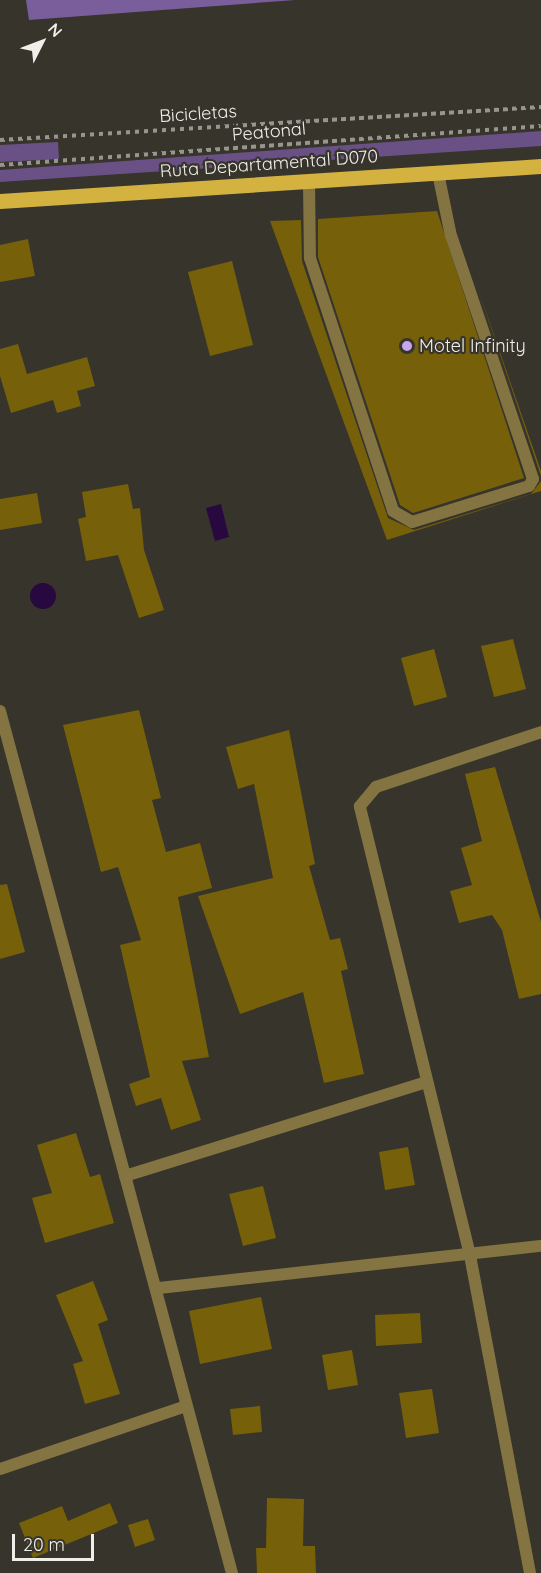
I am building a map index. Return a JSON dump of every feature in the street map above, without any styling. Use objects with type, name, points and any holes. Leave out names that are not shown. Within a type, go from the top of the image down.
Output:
[{"type":"main road","name":"Ruta Departamental D070","points":[[0,201],[541,166]]},
{"type":"street","points":[[309,181],[310,258],[393,511],[412,522],[530,486],[533,479],[451,236],[438,173]]},
{"type":"street","points":[[0,711],[125,1176],[159,1288],[183,1407],[232,1573]]},
{"type":"street","points":[[530,1573],[470,1255],[360,806],[376,787],[541,732]]},
{"type":"street","points":[[125,1176],[426,1082]]},
{"type":"street","points":[[159,1288],[541,1246]]},
{"type":"street","points":[[0,1469],[183,1407]]},
{"type":"path","name":"Bicicletas","points":[[0,140],[541,107]]},
{"type":"path","name":"Peatonal","points":[[0,165],[541,126]]},
{"type":"shaded area","points":[[26,0],[295,0],[29,20]]},
{"type":"shaded area","points":[[541,131],[541,146],[0,182],[0,170]]},
{"type":"shaded area","points":[[58,142],[59,159],[0,162],[0,145]]},
{"type":"shaded area","points":[[221,504],[229,537],[215,541],[206,508]]},
{"type":"shaded area","points":[[43,583],[52,587],[56,596],[52,605],[43,609],[34,605],[30,596],[34,587]]},
{"type":"building","name":"Motel Infinity","points":[[437,211],[524,478],[413,513],[400,505],[318,257],[318,219]]},
{"type":"building","points":[[301,220],[302,261],[388,518],[414,530],[531,494],[541,481],[541,491],[387,540],[270,221]]},
{"type":"building","points":[[28,239],[35,276],[0,282],[0,245]]},
{"type":"building","points":[[232,261],[253,345],[210,356],[188,272]]},
{"type":"building","points":[[475,280],[541,471],[541,476]]},
{"type":"building","points":[[18,344],[27,374],[87,357],[95,386],[77,391],[81,406],[57,413],[53,400],[11,413],[0,376],[0,349]]},
{"type":"building","points":[[128,484],[133,509],[140,508],[144,550],[164,610],[139,618],[118,555],[86,561],[78,519],[86,517],[82,492]]},
{"type":"building","points":[[37,493],[42,523],[0,530],[0,499]]},
{"type":"building","points":[[513,639],[526,689],[494,697],[481,646]]},
{"type":"building","points":[[434,649],[447,697],[414,706],[401,658]]},
{"type":"building","points":[[139,710],[161,798],[152,800],[166,852],[200,843],[212,888],[178,897],[209,1057],[182,1061],[201,1120],[171,1130],[161,1098],[136,1106],[129,1084],[150,1077],[120,945],[141,940],[118,867],[101,872],[63,725]]},
{"type":"building","points":[[289,730],[315,864],[309,866],[330,940],[340,938],[348,969],[341,971],[364,1074],[324,1083],[303,992],[240,1014],[198,896],[273,878],[254,784],[238,789],[226,747]]},
{"type":"building","points":[[495,767],[541,922],[541,994],[519,999],[502,930],[492,915],[459,923],[450,891],[472,885],[461,848],[482,841],[465,774]]},
{"type":"building","points":[[7,884],[25,952],[0,959],[0,885]]},
{"type":"building","points":[[76,1133],[90,1177],[100,1174],[114,1223],[45,1243],[32,1198],[52,1193],[37,1145]]},
{"type":"building","points":[[408,1147],[415,1185],[385,1190],[379,1152]]},
{"type":"building","points":[[263,1186],[276,1238],[243,1246],[229,1194]]},
{"type":"building","points":[[93,1281],[108,1320],[98,1324],[120,1394],[85,1404],[73,1364],[83,1361],[56,1295]]},
{"type":"building","points":[[261,1297],[272,1349],[200,1364],[189,1311]]},
{"type":"building","points":[[420,1313],[422,1343],[376,1346],[375,1315]]},
{"type":"building","points":[[352,1350],[358,1385],[328,1390],[322,1355]]},
{"type":"building","points":[[432,1389],[439,1433],[406,1438],[399,1393]]},
{"type":"building","points":[[260,1406],[262,1432],[233,1435],[230,1409]]},
{"type":"building","points":[[267,1498],[304,1499],[303,1546],[315,1546],[316,1573],[257,1573],[256,1548],[266,1548]]},
{"type":"building","points":[[110,1503],[118,1523],[33,1558],[19,1523],[62,1506],[68,1521]]},
{"type":"building","points":[[148,1519],[155,1540],[135,1547],[128,1525]]},
{"type":"place","name":"Motel Infinity","points":[[407,346]]}]
